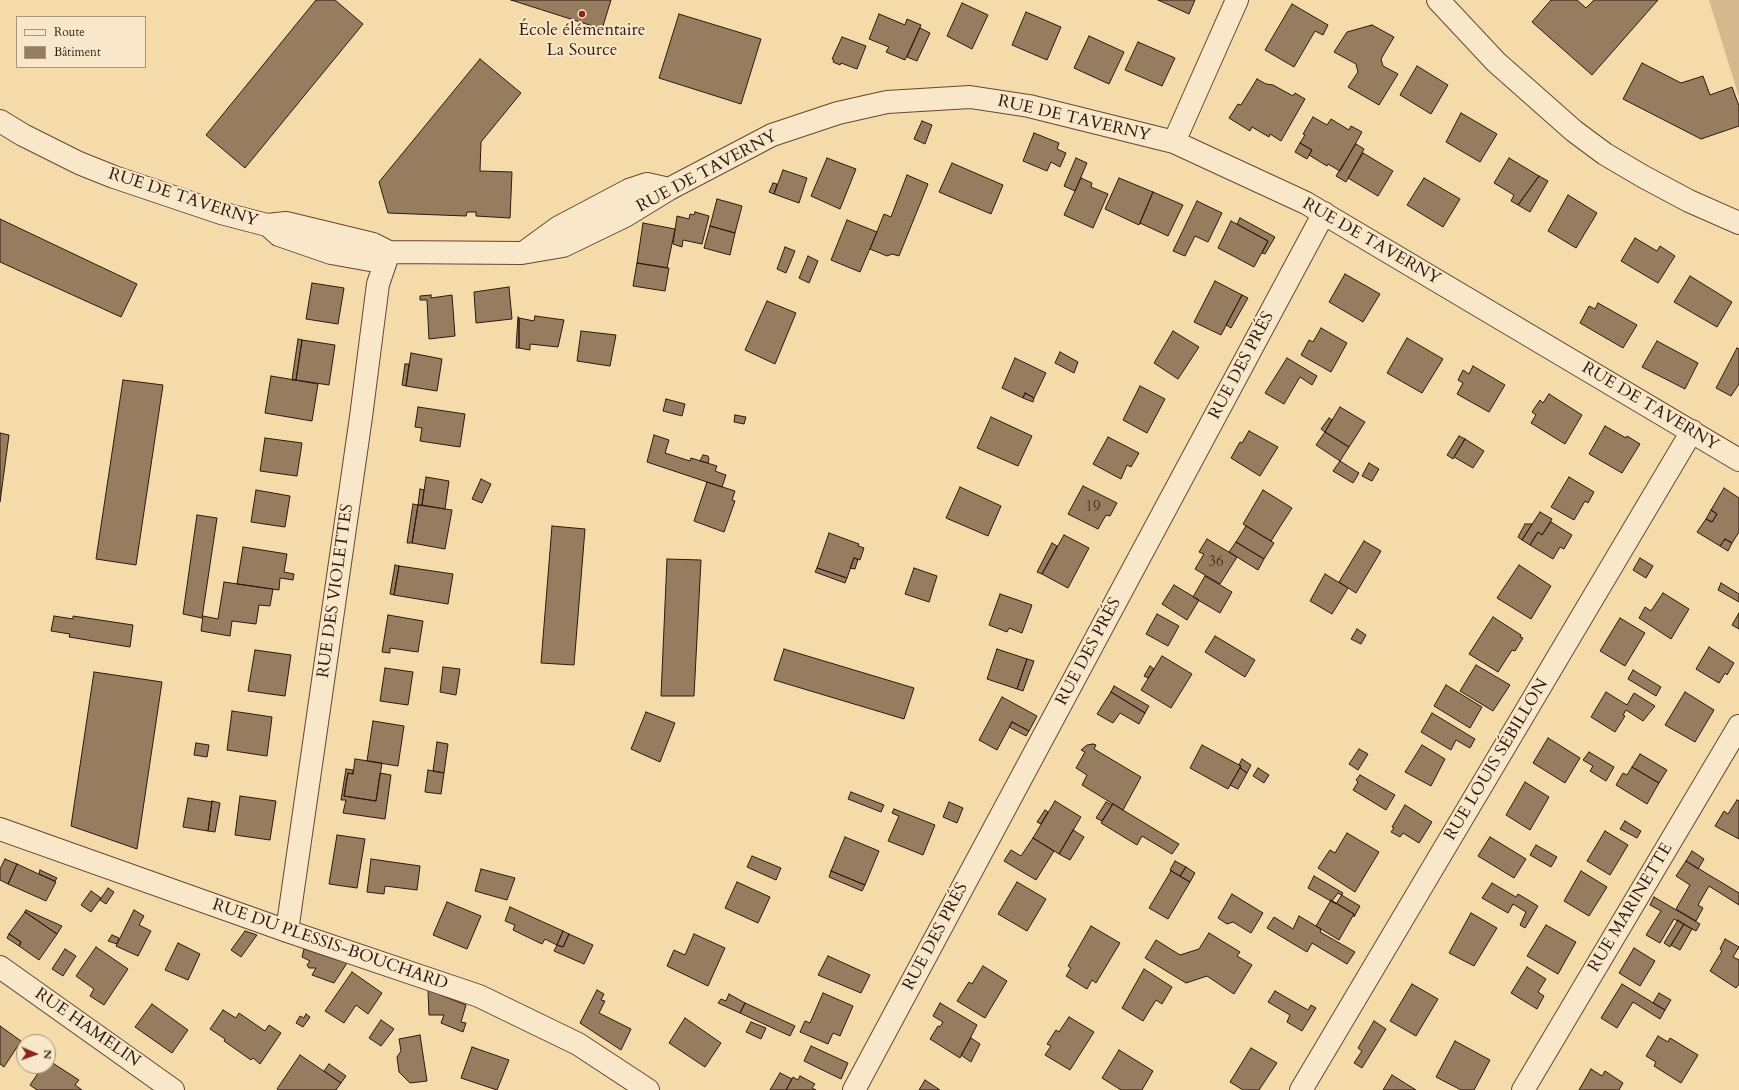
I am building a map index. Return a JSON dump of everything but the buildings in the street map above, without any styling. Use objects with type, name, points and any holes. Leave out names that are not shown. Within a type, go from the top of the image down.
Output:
[{"type":"street","points":[[1174,142],[1237,0]]},
{"type":"street","points":[[1438,0],[1496,62],[1574,131],[1604,154],[1689,200],[1739,223]]},
{"type":"street","name":"RUE DE TAVERNY","points":[[0,121],[23,135],[79,163],[114,177],[214,211],[267,225],[286,223],[325,242],[373,244],[389,252],[522,253],[563,246],[586,224],[622,206],[669,189],[772,135],[838,113],[887,102],[970,97],[1029,106],[1174,142],[1306,203],[1739,460]]},
{"type":"street","name":"RUE DES PRÉS","points":[[854,1090],[1324,213]]},
{"type":"street","name":"RUE DES VIOLETTES","points":[[287,931],[361,417],[378,284],[389,252]]},
{"type":"street","name":"RUE LOUIS SÉBILLON","points":[[1301,1090],[1692,431]]},
{"type":"street","name":"RUE MARINETTE","points":[[1523,1090],[1739,726]]},
{"type":"street","name":"RUE DU PLESSIS-BOUCHARD","points":[[0,829],[287,931],[479,996],[578,1044],[648,1090]]},
{"type":"street","name":"RUE HAMELIN","points":[[0,967],[173,1090]]},
{"type":"shaded area","points":[[1709,0],[1739,0],[1739,97]]},
{"type":"place","name":"École élémentaire La Source","points":[[582,14]]}]
